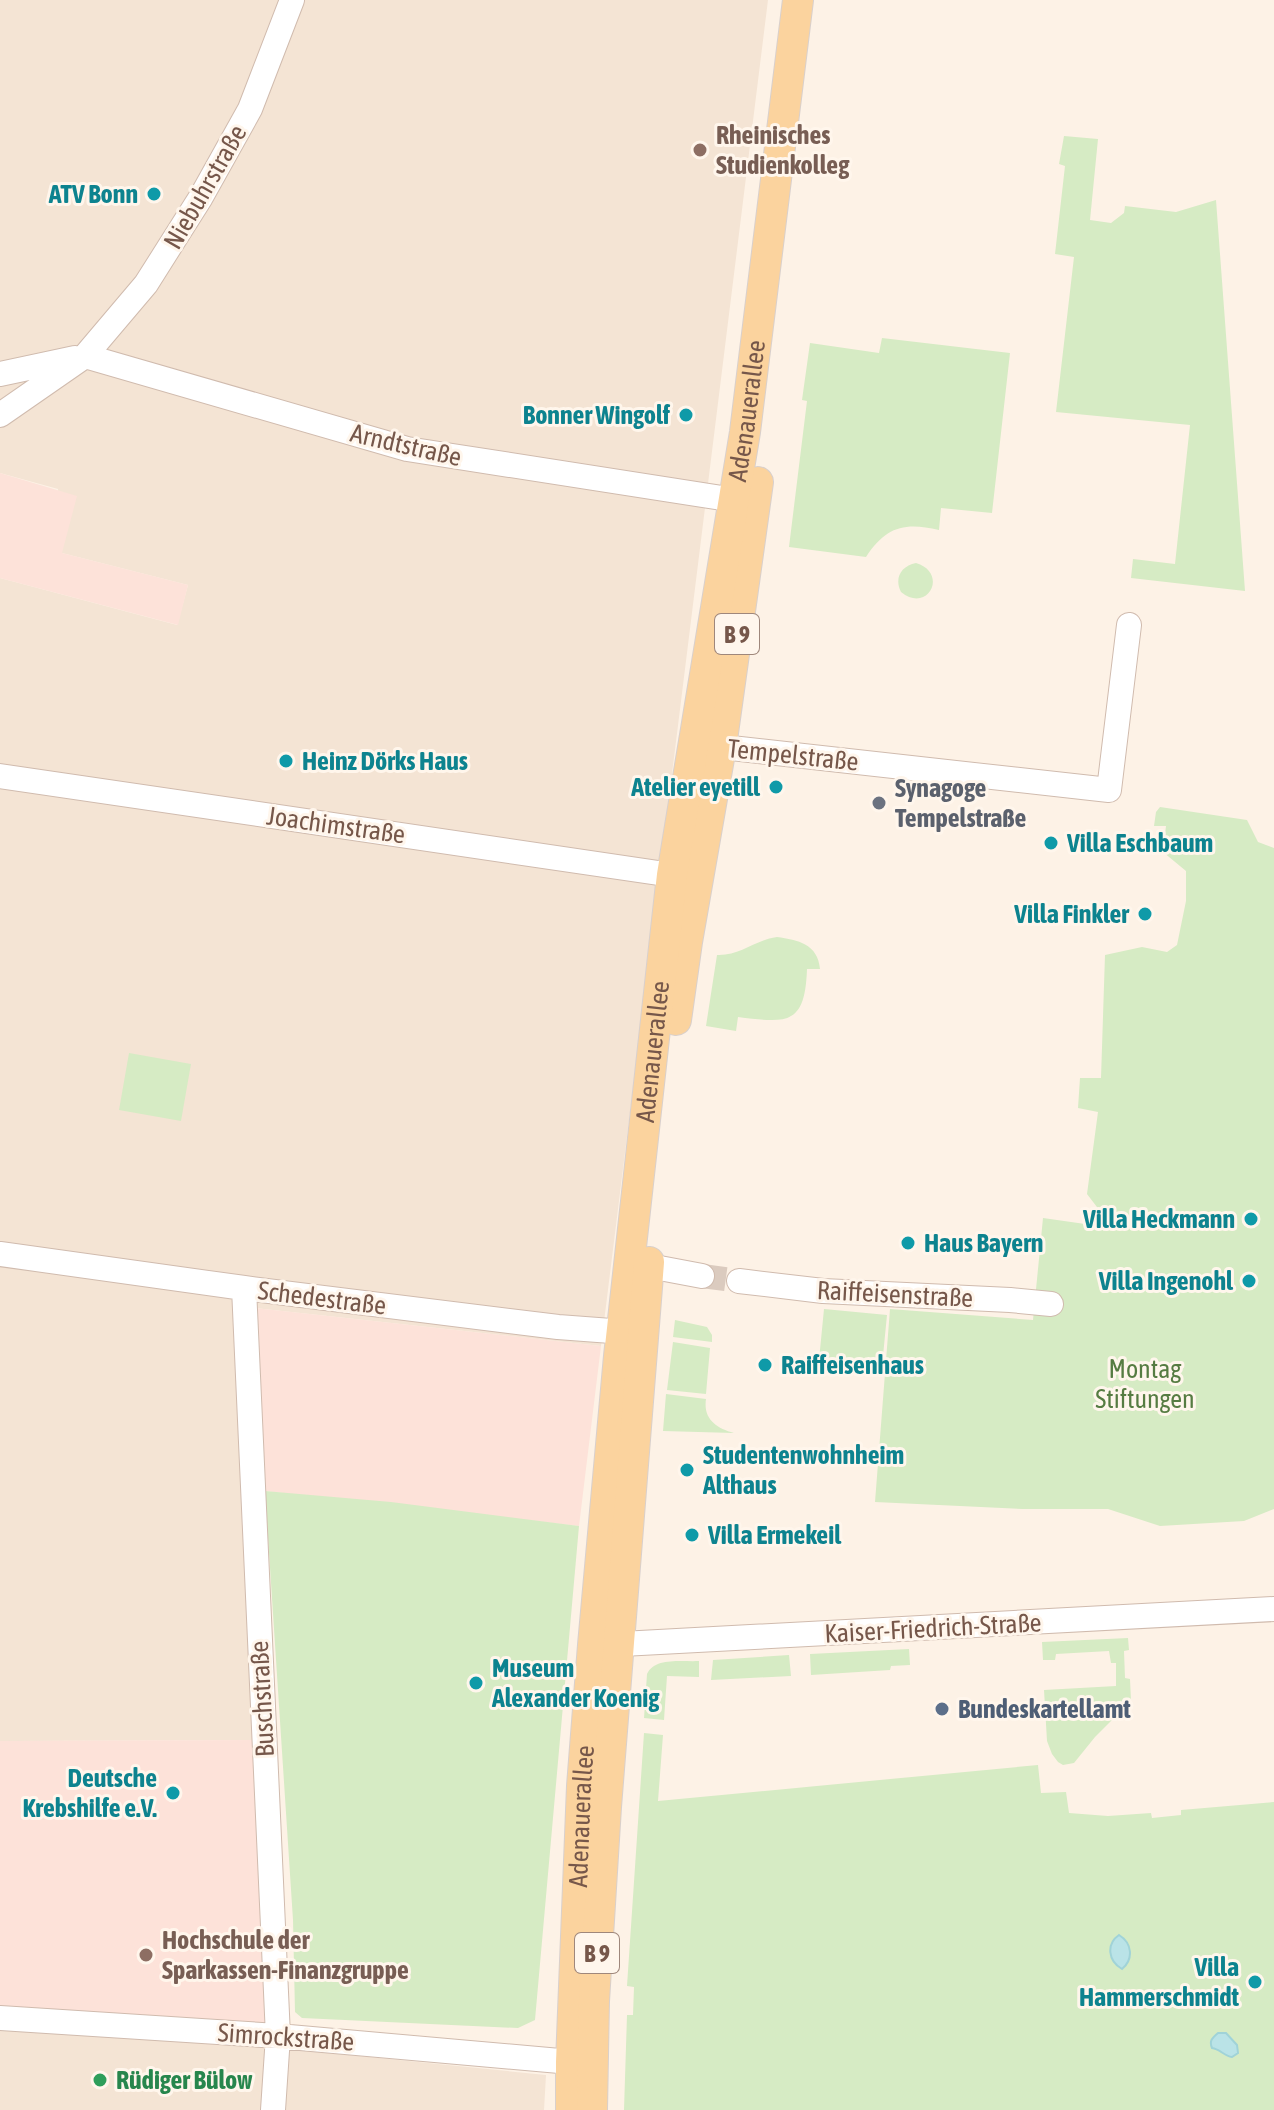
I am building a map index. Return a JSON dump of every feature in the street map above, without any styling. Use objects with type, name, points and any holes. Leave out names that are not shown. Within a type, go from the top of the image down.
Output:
[{"type":"main road","name":"Adenauerallee","points":[[633,1332],[649,1266],[735,500],[798,0]]},
{"type":"main road","name":"Adenauerallee","points":[[571,2110],[582,1786],[605,1645],[672,875],[707,745],[774,368],[819,0]]},
{"type":"main road","name":"Adenauerallee","points":[[592,2110],[594,2001],[606,1807],[605,1645]]},
{"type":"street","name":"Niebuhrstraße","points":[[0,415],[85,356],[146,284],[201,197],[250,109],[292,0]]},
{"type":"street","points":[[0,374],[85,356]]},
{"type":"street","name":"Arndtstraße","points":[[85,356],[407,449],[735,500]]},
{"type":"street","name":"Tempelstraße","points":[[707,745],[1109,790],[1129,625]]},
{"type":"street","name":"Joachimstraße","points":[[0,776],[672,875]]},
{"type":"street","name":"Schedestraße","points":[[0,1254],[566,1328],[633,1332]]},
{"type":"street","points":[[649,1266],[702,1276]]},
{"type":"street","name":"Raiffeisenstraße","points":[[739,1281],[823,1291],[1051,1304]]},
{"type":"street","name":"Buschstraße","points":[[244,1288],[278,2036],[273,2110]]},
{"type":"street","name":"Kaiser-Friedrich-Straße","points":[[605,1645],[1274,1609]]},
{"type":"street","name":"Simrockstraße","points":[[0,2018],[278,2036],[571,2062]]},
{"type":"shaded area","points":[[0,0],[768,0],[601,1346],[255,1308],[269,1740],[0,1741],[0,578],[177,625],[188,585],[62,553],[58,489],[0,473]]},
{"type":"shaded area","points":[[0,473],[77,496],[62,553],[188,585],[178,625],[0,578]]},
{"type":"shaded area","points":[[255,1308],[601,1346],[579,1526],[265,1491]]},
{"type":"shaded area","points":[[269,1740],[289,2028],[0,2006],[0,1741]]},
{"type":"shaded area","points":[[0,2025],[289,2049],[546,2075],[544,2110],[0,2110]]},
{"type":"green space","points":[[1064,136],[1098,139],[1090,220],[1111,223],[1124,213],[1125,206],[1176,212],[1216,200],[1245,591],[1131,578],[1133,559],[1175,564],[1190,425],[1056,412],[1074,257],[1055,254],[1065,166],[1059,164]]},
{"type":"green space","points":[[882,338],[1010,353],[992,513],[941,508],[939,530],[916,527],[897,529],[881,539],[866,557],[789,547],[807,401],[802,400],[810,343],[879,353]]},
{"type":"green space","points":[[916,563],[926,568],[933,582],[931,590],[919,598],[901,592],[898,582],[903,570]]},
{"type":"green space","name":"Montag Stiftungen","points":[[1160,807],[1247,820],[1258,842],[1274,848],[1274,1509],[1244,1521],[1160,1526],[1108,1509],[1023,1509],[875,1502],[890,1309],[1033,1320],[1043,1218],[1113,1228],[1087,1194],[1098,1112],[1078,1108],[1080,1078],[1101,1078],[1105,955],[1142,947],[1167,952],[1177,945],[1186,901],[1186,871],[1163,852],[1166,826],[1154,826]]},
{"type":"green space","points":[[777,937],[806,945],[818,961],[820,969],[807,969],[802,1001],[797,1011],[781,1019],[738,1017],[736,1031],[706,1026],[717,955],[733,953]]},
{"type":"green space","points":[[129,1053],[191,1064],[181,1121],[119,1110]]},
{"type":"green space","points":[[824,1309],[887,1315],[882,1366],[819,1360]]},
{"type":"green space","points":[[675,1320],[707,1327],[712,1342],[673,1337]]},
{"type":"green space","points":[[673,1342],[710,1348],[706,1394],[667,1390]]},
{"type":"green space","points":[[666,1394],[706,1399],[712,1422],[734,1433],[663,1431]]},
{"type":"green space","points":[[265,1491],[391,1502],[579,1526],[535,2020],[518,2028],[302,2018],[295,2012],[293,1920]]},
{"type":"green space","points":[[1128,1638],[1129,1650],[1124,1651],[1125,1678],[1130,1679],[1131,1701],[1074,1763],[1063,1765],[1052,1754],[1047,1741],[1044,1690],[1116,1686],[1116,1663],[1111,1663],[1109,1651],[1056,1654],[1055,1660],[1043,1660],[1042,1642]]},
{"type":"green space","points":[[909,1649],[910,1665],[891,1666],[890,1670],[811,1675],[810,1654]]},
{"type":"green space","points":[[789,1655],[791,1676],[711,1680],[713,1660]]},
{"type":"green space","points":[[699,1661],[699,1677],[667,1676],[664,1720],[644,1718],[647,1674],[651,1669],[662,1663]]},
{"type":"green space","points":[[644,1733],[663,1735],[658,1801],[1038,1765],[1041,1793],[1066,1792],[1069,1813],[1108,1816],[1151,1813],[1152,1818],[1181,1815],[1181,1810],[1274,1802],[1274,2110],[624,2110],[627,2015],[633,2015],[634,1987],[627,1986]]},
{"type":"water","points":[[1119,1935],[1127,1942],[1130,1951],[1122,1969],[1114,1962],[1110,1952],[1112,1943]]},
{"type":"water","points":[[1218,2033],[1226,2033],[1237,2045],[1238,2053],[1232,2057],[1212,2048],[1212,2040]]},
{"type":"tunnel","points":[[702,1276],[739,1281]]},
{"type":"place","name":"Rheinisches Studienkolleg","points":[[700,150]]},
{"type":"place","name":"ATV Bonn","points":[[154,194]]},
{"type":"place","name":"Bonner Wingolf","points":[[686,415]]},
{"type":"place","name":"Heinz Dörks Haus","points":[[286,761]]},
{"type":"place","name":"Atelier eyetill","points":[[776,787]]},
{"type":"place","name":"Synagoge Tempelstraße","points":[[879,803]]},
{"type":"place","name":"Villa Eschbaum","points":[[1051,843]]},
{"type":"place","name":"Villa Finkler","points":[[1145,914]]},
{"type":"place","name":"Villa Heckmann","points":[[1251,1219]]},
{"type":"place","name":"Haus Bayern","points":[[908,1243]]},
{"type":"place","name":"Villa Ingenohl","points":[[1249,1281]]},
{"type":"place","name":"Raiffeisenhaus","points":[[765,1365]]},
{"type":"place","name":"Studentenwohnheim Althaus","points":[[687,1470]]},
{"type":"place","name":"Villa Ermekeil","points":[[692,1535]]},
{"type":"place","name":"Museum Alexander Koenig","points":[[476,1683]]},
{"type":"place","name":"Bundeskartellamt","points":[[942,1709]]},
{"type":"place","name":"Deutsche Krebshilfe e.V.","points":[[173,1793]]},
{"type":"place","name":"Hochschule der Sparkassen-Finanzgruppe","points":[[146,1955]]},
{"type":"place","name":"Villa Hammerschmidt","points":[[1255,1982]]},
{"type":"place","name":"Rüdiger Bülow","points":[[100,2080]]}]
